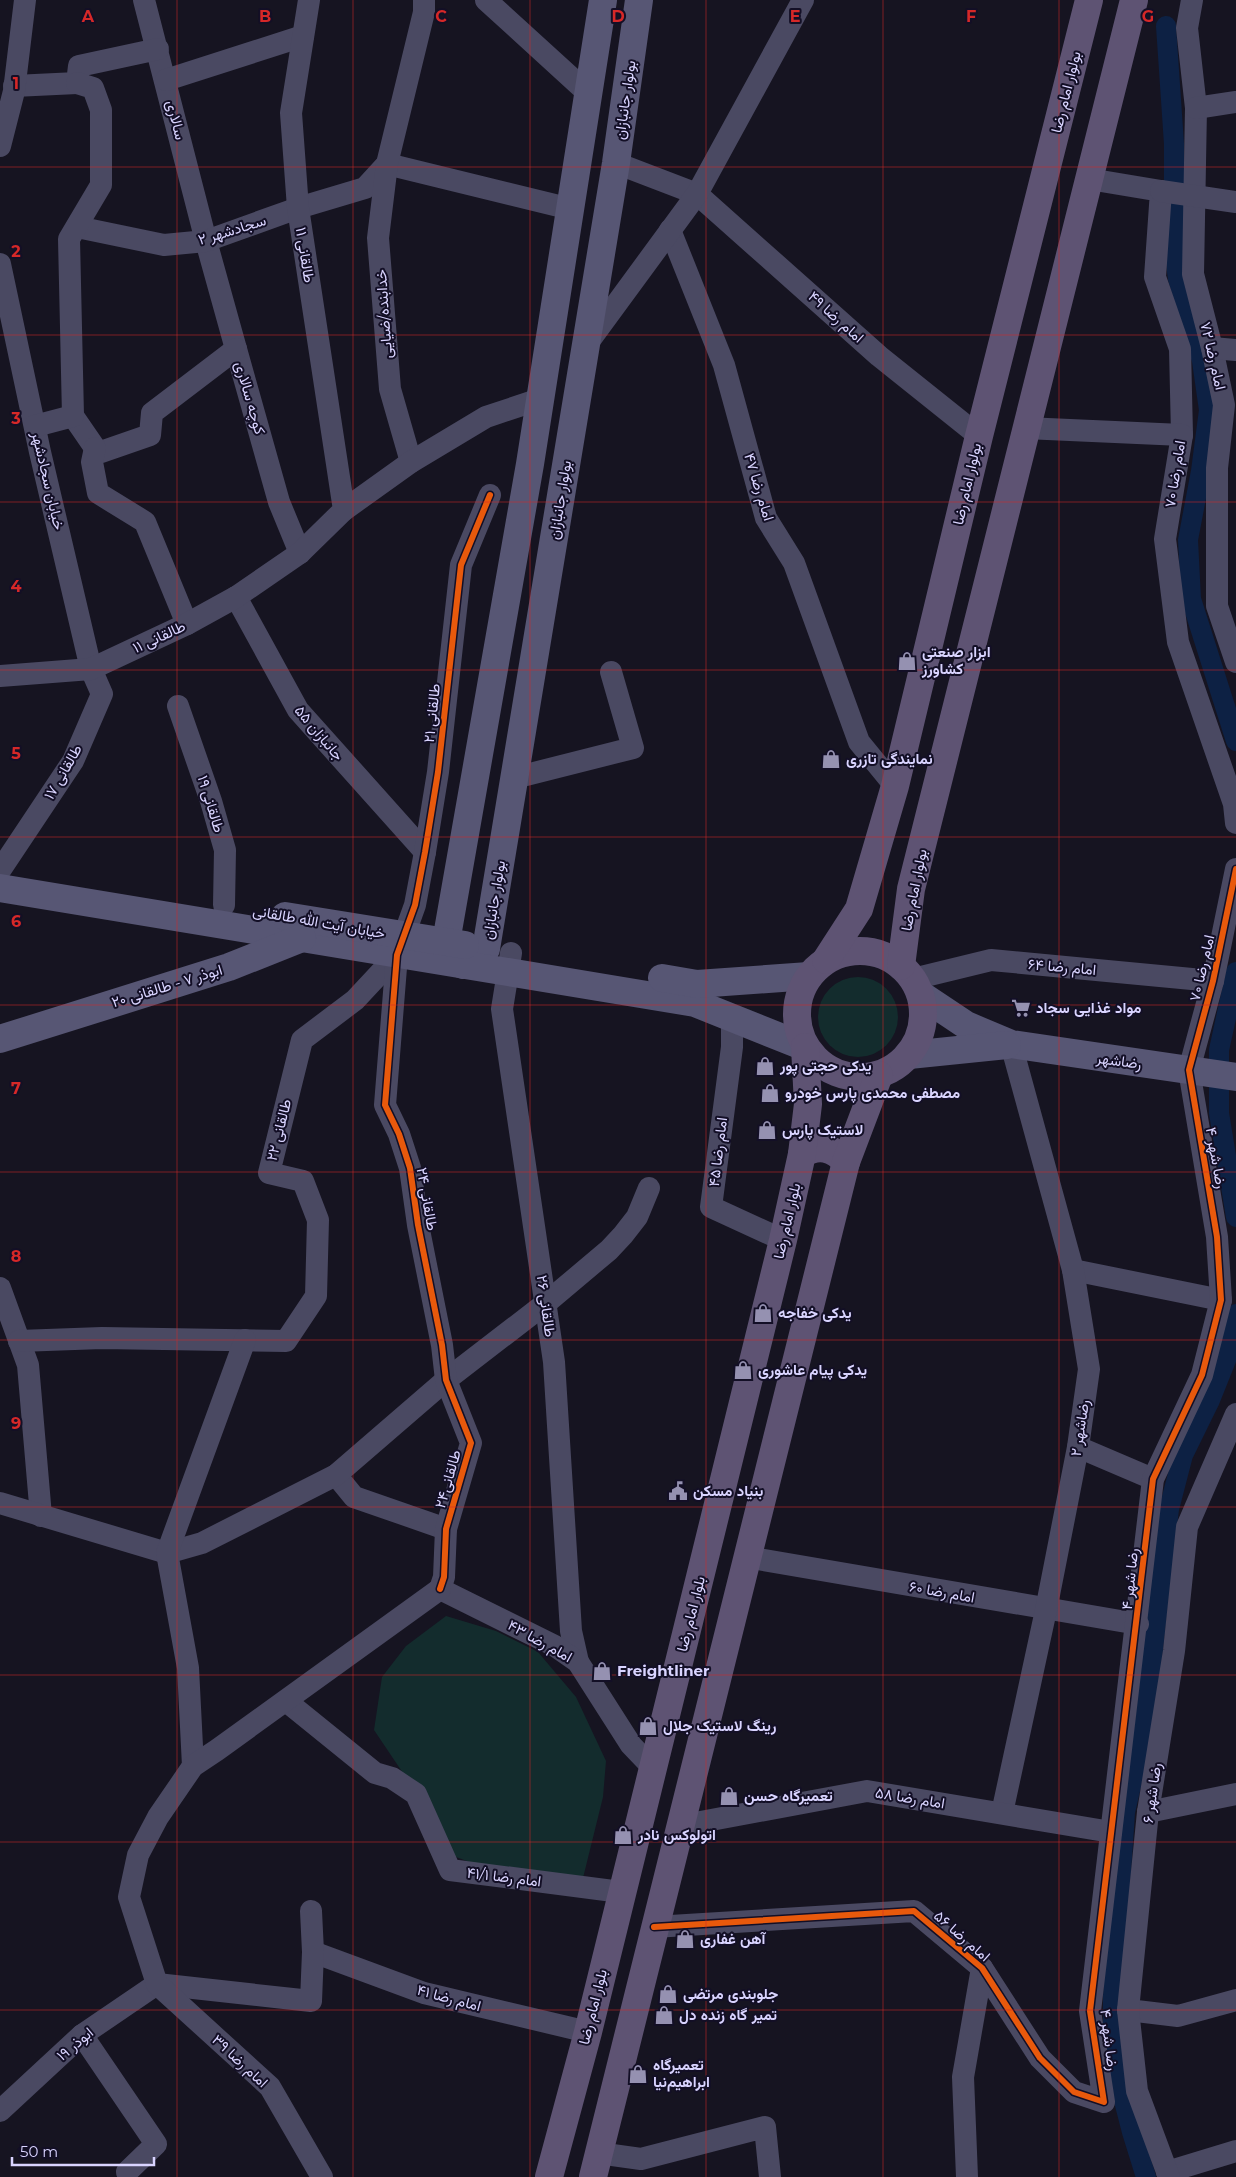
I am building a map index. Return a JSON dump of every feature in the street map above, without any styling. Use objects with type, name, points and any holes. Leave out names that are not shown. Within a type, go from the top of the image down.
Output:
[{"type":"main road","name":"بولوار امام رضا","points":[[817,968],[859,909],[870,876],[895,786],[979,436],[1089,0]]},
{"type":"main road","name":"بولوار امام رضا","points":[[912,980],[911,889],[1025,428],[1134,0]]},
{"type":"main road","points":[[463,965],[446,942],[540,399],[602,9],[638,12]]},
{"type":"main road","name":"بولوار جانبازان","points":[[463,965],[501,958],[501,854],[616,163],[638,12]]},
{"type":"main road","points":[[462,847],[501,854]]},
{"type":"main road","name":"خیابان آیت الله طالقانی","points":[[0,875],[331,923],[463,965]]},
{"type":"main road","name":"خیابان آیت الله طالقانی","points":[[0,875],[302,938],[401,946],[446,942],[501,958],[696,993]]},
{"type":"main road","points":[[870,876],[888,887],[911,889]]},
{"type":"main road","name":"ابوذر ۷ - طالقانی ۲۰","points":[[0,1039],[229,967],[302,938],[331,923]]},
{"type":"main road","points":[[696,993],[817,968],[841,954],[856,950],[872,952],[888,957],[912,980],[966,1025],[1007,1042]]},
{"type":"main road","points":[[817,968],[801,989],[797,1003],[796,1018],[799,1033],[805,1047],[819,1063],[837,1073],[858,1077],[879,1075],[896,1067],[909,1055],[920,1036],[924,1016],[912,980]]},
{"type":"main road","points":[[696,993],[732,1017],[805,1047]]},
{"type":"main road","points":[[909,1055],[1007,1042]]},
{"type":"main road","name":"رضاشهر","points":[[1007,1042],[1236,1078]]},
{"type":"main road","name":"بلوار امام رضا","points":[[549,2177],[588,2032],[783,1240],[802,1154],[808,1104],[805,1047]]},
{"type":"main road","points":[[595,2165],[846,1162],[879,1075]]},
{"type":"main road","points":[[802,1154],[818,1148],[826,1148],[834,1151],[846,1162]]},
{"type":"street","points":[[0,146],[14,86],[25,0]]},
{"type":"street","name":"سالاری","points":[[144,0],[206,241]]},
{"type":"street","name":"طالقانی ۱۱","points":[[309,0],[291,113],[298,208],[344,510]]},
{"type":"street","name":"خدابنده/ضیایی","points":[[411,462],[390,389],[378,238],[387,164],[424,12],[424,0]]},
{"type":"street","points":[[486,0],[589,94]]},
{"type":"street","points":[[586,345],[697,194],[803,0]]},
{"type":"street","name":"امام رضا ۷۲","points":[[1192,0],[1187,28],[1196,108],[1193,274],[1224,405],[1226,606],[1236,662]]},
{"type":"street","points":[[166,80],[303,36]]},
{"type":"street","points":[[77,83],[79,66],[158,49]]},
{"type":"street","points":[[14,86],[77,83],[93,88],[101,110],[100,185],[69,239],[73,416],[95,448],[100,452],[150,436],[152,413],[236,348]]},
{"type":"street","points":[[1196,108],[1236,102]]},
{"type":"street","points":[[616,163],[697,194]]},
{"type":"street","points":[[387,164],[571,209]]},
{"type":"street","name":"سجادشهر ۲","points":[[77,227],[164,245],[206,241],[298,208],[365,188],[387,164]]},
{"type":"street","points":[[1089,179],[1236,202]]},
{"type":"street","name":"امام رضا ۷۰","points":[[1161,190],[1155,277],[1180,350],[1182,434],[1165,538],[1178,642],[1234,804],[1236,823]]},
{"type":"street","name":"امام رضا ۴۹","points":[[697,194],[880,356],[979,436]]},
{"type":"street","name":"امام رضا ۴۷","points":[[670,230],[724,365],[766,518],[794,564],[859,742],[895,786]]},
{"type":"street","name":"کوچه سالاری","points":[[206,241],[279,502],[300,553]]},
{"type":"street","name":"خیابان سجادشهر","points":[[0,264],[91,669]]},
{"type":"street","points":[[1212,348],[1236,350]]},
{"type":"street","name":"طالقانی ۱۱","points":[[0,676],[91,669],[187,624],[236,597],[300,553],[344,510],[411,462],[486,418],[540,399]]},
{"type":"street","points":[[35,426],[73,416]]},
{"type":"street","points":[[1025,428],[1182,434]]},
{"type":"street","points":[[95,448],[92,462],[98,493],[145,522],[187,624]]},
{"type":"street","name":"طالقانی ۲۱","points":[[401,946],[415,906],[438,772],[461,565],[490,495]]},
{"type":"street","name":"جانبازان ۵۵","points":[[236,597],[298,710],[425,852]]},
{"type":"street","name":"طالقانی ۱۷","points":[[0,875],[73,761],[102,694],[91,669]]},
{"type":"street","points":[[514,778],[634,748],[611,672]]},
{"type":"street","name":"طالقانی ۱۹","points":[[178,706],[211,800],[225,850],[224,906]]},
{"type":"street","name":"امام رضا ۷۰","points":[[1189,1070],[1213,981],[1236,869]]},
{"type":"street","name":"طالقانی ۲۲","points":[[246,1340],[286,1341],[316,1296],[318,1220],[303,1181],[269,1172],[302,1040],[355,1000],[401,946]]},
{"type":"street","name":"طالقانی ۲۴","points":[[401,946],[385,1105],[399,1134],[410,1168],[418,1225],[442,1344],[446,1380]]},
{"type":"street","name":"طالقانی ۲۶","points":[[501,958],[502,1010],[554,1362],[570,1631],[578,1662]]},
{"type":"street","name":"امام رضا ۶۴","points":[[912,980],[991,960],[1213,981]]},
{"type":"street","name":"امام رضا ۴۵","points":[[732,1017],[732,1047],[711,1207],[783,1240]]},
{"type":"street","name":"رضاشهر ۲","points":[[1002,1813],[1046,1610],[1078,1447],[1089,1370],[1073,1270],[1007,1042]]},
{"type":"street","name":"رضا شهر ۴","points":[[1104,2102],[1090,2011],[1138,1624],[1154,1478],[1202,1375],[1221,1300],[1217,1237],[1189,1070]]},
{"type":"street","points":[[0,1503],[167,1553],[202,1543],[336,1475],[446,1380],[546,1303],[623,1236],[637,1217],[649,1188]]},
{"type":"street","points":[[1073,1270],[1221,1300]]},
{"type":"street","points":[[0,1288],[28,1365],[41,1516]]},
{"type":"street","points":[[19,1341],[102,1338],[246,1340],[167,1553],[188,1668],[193,1766]]},
{"type":"street","name":"طالقانی۲۴","points":[[440,1590],[444,1576],[446,1529],[471,1444],[446,1380]]},
{"type":"street","name":"رضا شهر ۶","points":[[1168,2174],[1137,2091],[1128,2010],[1148,1812],[1174,1651],[1187,1527],[1236,1414]]},
{"type":"street","points":[[1078,1447],[1154,1478]]},
{"type":"street","points":[[336,1475],[354,1498],[446,1529]]},
{"type":"street","name":"امام رضا ۶۰","points":[[746,1557],[1046,1610],[1138,1624]]},
{"type":"street","points":[[311,1911],[313,1952],[311,2001],[157,1984],[129,1897],[138,1855],[158,1817],[193,1766],[440,1590]]},
{"type":"street","name":"امام رضا ۴۳","points":[[440,1590],[555,1646],[578,1662],[631,1745],[653,1768]]},
{"type":"street","name":"امام رضا ۴۱/۱","points":[[286,1701],[375,1773],[392,1778],[416,1794],[450,1870],[621,1892]]},
{"type":"street","name":"امام رضا ۵۸","points":[[679,1826],[867,1791],[1111,1832]]},
{"type":"street","points":[[1148,1812],[1236,1794]]},
{"type":"street","name":"امام رضا ۵۶","points":[[654,1927],[914,1911],[982,1968],[1040,2058],[1074,2092],[1104,2102]]},
{"type":"street","name":"امام رضا ۴۱","points":[[313,1952],[424,1993],[588,2032]]},
{"type":"street","points":[[967,2177],[963,2077],[982,1968]]},
{"type":"street","name":"ابوذر ۱۹","points":[[0,2111],[82,2036],[157,1984]]},
{"type":"street","name":"امام رضا ۳۹","points":[[157,1984],[270,2087],[322,2177]]},
{"type":"street","points":[[1128,2010],[1178,2016],[1236,2000]]},
{"type":"street","points":[[82,2036],[156,2144],[127,2172]]},
{"type":"street","points":[[595,2165],[641,2159],[765,2128],[770,2177]]},
{"type":"street","points":[[1168,2174],[1236,2152]]},
{"type":"green space","points":[[850,977],[866,977],[887,988],[898,1009],[898,1025],[887,1046],[866,1057],[850,1057],[836,1051],[824,1039],[818,1025],[818,1009],[824,995],[836,983]]},
{"type":"green space","points":[[446,1616],[496,1631],[538,1652],[576,1697],[606,1761],[603,1797],[583,1878],[490,1870],[451,1855],[409,1782],[374,1730],[382,1677],[406,1646]]},
{"type":"waterway","points":[[1166,26],[1174,144],[1174,247],[1178,279],[1202,361],[1209,410],[1201,471],[1188,540],[1191,599],[1236,741]]},
{"type":"waterway","points":[[1236,972],[1219,1050],[1219,1113],[1236,1217]]},
{"type":"waterway","points":[[1146,2177],[1113,2058],[1113,1996],[1125,1812],[1144,1729],[1169,1509],[1183,1455],[1210,1400],[1228,1355],[1236,1314]]},
{"type":"cycle path","points":[[440,1589],[444,1577],[446,1529],[471,1443],[446,1380],[442,1345],[418,1225],[410,1168],[399,1134],[385,1105],[397,955],[415,905],[425,852],[438,772],[461,565],[490,495]]},
{"type":"cycle path","points":[[654,1927],[914,1911],[982,1968],[1040,2058],[1074,2092],[1104,2102],[1090,2011],[1153,1479],[1202,1375],[1221,1300],[1217,1237],[1189,1070],[1213,981],[1236,869]]},
{"type":"place","name":"ابزار صنعتی کشاورز","points":[[907,661]]},
{"type":"place","name":"نمایندگی تازری","points":[[831,759]]},
{"type":"place","name":"مواد غذایی سجاد","points":[[1021,1008]]},
{"type":"place","name":"یدکی حجتی پور","points":[[765,1066]]},
{"type":"place","name":"مصطفی محمدی پارس خودرو","points":[[770,1093]]},
{"type":"place","name":"لاستیک پارس","points":[[767,1130]]},
{"type":"place","name":"یدکی خفاجه","points":[[763,1313]]},
{"type":"place","name":"یدکی پیام عاشوری","points":[[743,1370]]},
{"type":"place","name":"بنیاد مسکن","points":[[678,1491]]},
{"type":"place","name":"Freightliner","points":[[602,1671]]},
{"type":"place","name":"رینگ لاستیک جلال","points":[[648,1726]]},
{"type":"place","name":"تعمیرگاه حسن","points":[[729,1796]]},
{"type":"place","name":"اتولوکس نادر","points":[[623,1835]]},
{"type":"place","name":"آهن غفاری","points":[[685,1939]]},
{"type":"place","name":"جلوبندی مرتضی","points":[[668,1994]]},
{"type":"place","name":"تمیر گاه زنده دل","points":[[664,2015]]},
{"type":"place","name":"تعمیرگاه ابراهیم‌نیا","points":[[638,2074]]}]
